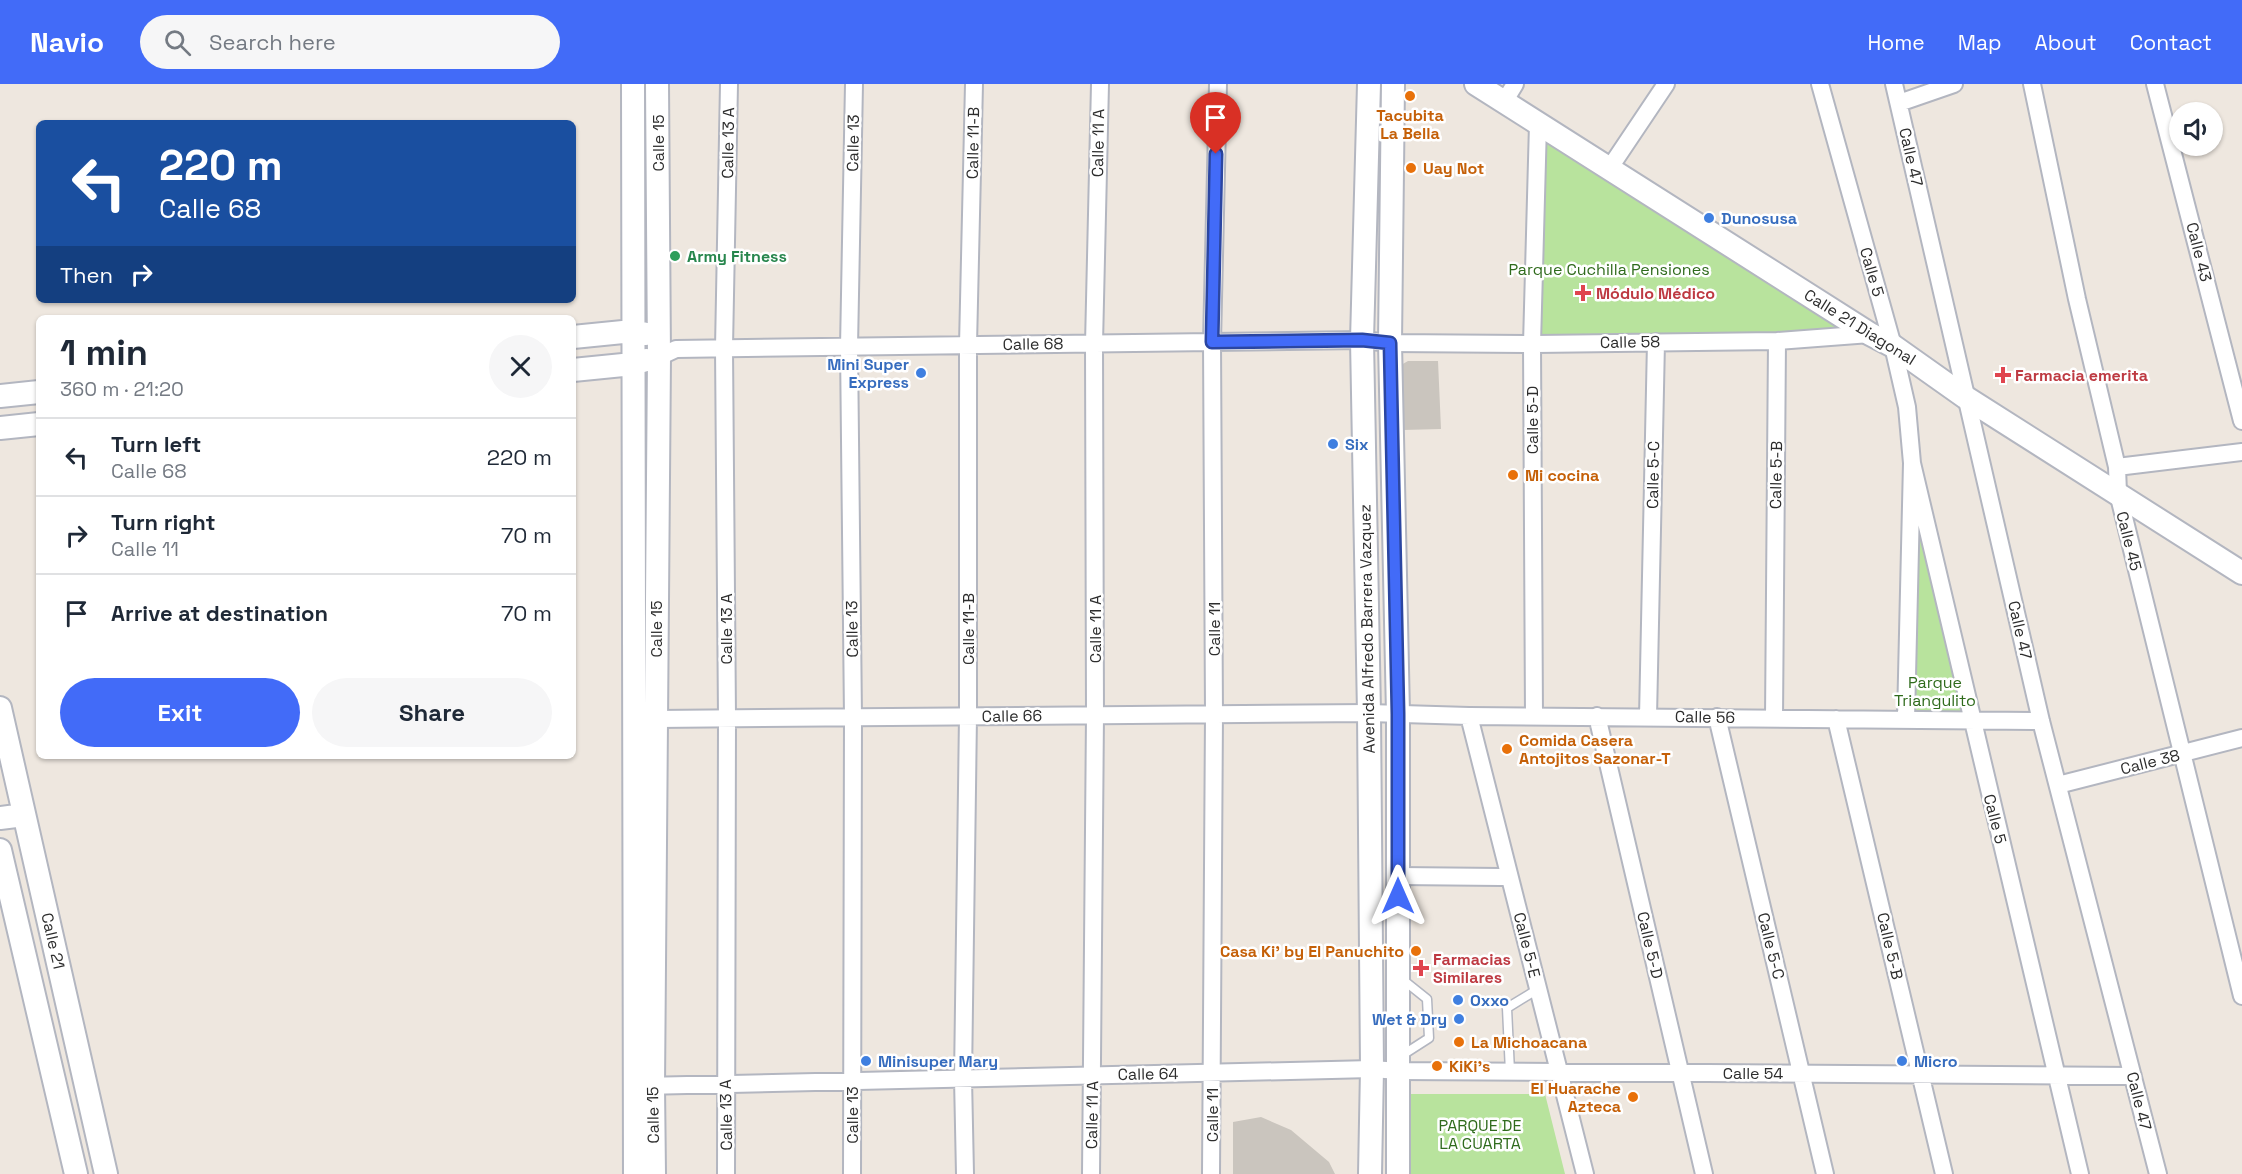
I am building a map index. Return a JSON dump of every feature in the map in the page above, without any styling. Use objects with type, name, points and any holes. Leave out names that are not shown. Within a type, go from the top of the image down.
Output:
[{"type":"street","name":"Calle 15","points":[[633,84],[633,364],[644,1086],[654,1174]]},
{"type":"street","name":"Calle 15","points":[[635,1174],[644,1086],[656,719],[664,348],[657,84]]},
{"type":"street","name":"Calle 13 A","points":[[726,1174],[727,718],[724,348],[729,84]]},
{"type":"street","name":"Calle 13","points":[[852,1174],[853,717],[849,347],[854,84]]},
{"type":"street","name":"Calle 11-B","points":[[965,1174],[963,1078],[968,717],[968,345],[974,84]]},
{"type":"street","name":"Calle 11 A","points":[[1091,1174],[1095,715],[1094,344],[1100,84]]},
{"type":"street","name":"Calle 11","points":[[1211,1174],[1214,714],[1212,342],[1218,84]]},
{"type":"street","name":"Avenida Alfredo Barrera Vazquez","points":[[1370,84],[1362,340],[1369,713],[1372,1069],[1370,1174]]},
{"type":"street","name":"Avenida Alfredo Barrera Vazquez","points":[[1393,84],[1390,343],[1398,714],[1398,1174]]},
{"type":"street","name":"Calle 21 Diagonal","points":[[1476,84],[1509,93],[1538,123],[1870,334],[1893,346],[1965,396],[2242,573]]},
{"type":"street","points":[[1610,170],[1666,84]]},
{"type":"street","name":"Calle 5","points":[[1820,84],[1893,346],[1907,407],[1912,463],[1906,719]]},
{"type":"street","name":"Calle 47","points":[[1894,84],[2041,721],[2158,1174]]},
{"type":"street","points":[[1899,103],[1954,84]]},
{"type":"street","name":"Calle 45","points":[[2032,84],[2077,298],[2117,467],[2118,494],[2242,996]]},
{"type":"street","name":"Calle 43","points":[[2155,84],[2242,421]]},
{"type":"street","name":"Calle 5-D","points":[[1534,716],[1532,344],[1538,123]]},
{"type":"street","points":[[576,337],[633,331],[664,348]]},
{"type":"street","name":"Calle 58","points":[[1390,343],[1777,341],[1870,334]]},
{"type":"street","name":"Calle 68","points":[[664,348],[1362,340],[1390,343]]},
{"type":"street","name":"Calle 5-B","points":[[1774,718],[1777,341]]},
{"type":"street","name":"Calle 5-C","points":[[1648,717],[1656,342]]},
{"type":"street","points":[[576,370],[633,364],[664,348]]},
{"type":"street","points":[[0,396],[36,392]]},
{"type":"street","points":[[0,428],[36,424]]},
{"type":"street","points":[[2117,467],[2242,452]]},
{"type":"street","name":"Calle 5","points":[[1912,463],[1971,721],[2080,1174]]},
{"type":"street","name":"Calle 21","points":[[0,708],[106,1174]]},
{"type":"street","name":"Calle 66","points":[[656,719],[1369,713]]},
{"type":"street","name":"Calle 56","points":[[1369,713],[1469,716],[2041,721]]},
{"type":"street","name":"Calle 5-E","points":[[1469,716],[1585,1174]]},
{"type":"street","name":"Calle 5-D","points":[[1597,716],[1704,1174]]},
{"type":"street","name":"Calle 5-C","points":[[1717,717],[1825,1174]]},
{"type":"street","name":"Calle 5-B","points":[[1836,719],[1944,1174]]},
{"type":"street","name":"Calle 38","points":[[2058,785],[2242,738]]},
{"type":"street","points":[[0,818],[24,815]]},
{"type":"street","name":"Calle 21","points":[[0,850],[76,1174]]},
{"type":"street","points":[[1398,876],[1509,876]]},
{"type":"street","name":"Calle 54","points":[[1372,1069],[1399,1065],[1510,1072],[2133,1076]]},
{"type":"street","name":"Calle 64","points":[[644,1086],[1372,1069]]},
{"type":"street","points":[[65,1125],[94,1119]]},
{"type":"lane","points":[[1399,977],[1427,999],[1429,1038],[1399,1065]]},
{"type":"lane","points":[[1510,1072],[1507,1008],[1538,989]]},
{"type":"green space","name":"Parque Cuchilla Pensiones","points":[[1542,139],[1628,193],[1857,331],[1536,344]]},
{"type":"green space","name":"Parque Triangulito","points":[[1917,511],[1964,714],[1911,714]]},
{"type":"green space","name":"PARQUE DE LA CUARTA","points":[[1405,1094],[1545,1094],[1565,1174],[1404,1174]]},
{"type":"building","points":[[1408,361],[1438,361],[1441,429],[1403,430],[1401,365]]},
{"type":"building","points":[[1261,1117],[1291,1130],[1329,1162],[1335,1174],[1233,1174],[1233,1122]]},
{"type":"place","name":"Tacubita La Bella","points":[[1410,96]]},
{"type":"place","name":"Uay Not","points":[[1411,168]]},
{"type":"place","name":"Dunosusa","points":[[1709,218]]},
{"type":"place","name":"Army Fitness","points":[[675,256]]},
{"type":"place","name":"Módulo Médico","points":[[1583,293]]},
{"type":"place","name":"Mini Super Express","points":[[921,373]]},
{"type":"place","name":"Farmacia emerita","points":[[2003,375]]},
{"type":"place","name":"Six","points":[[1333,444]]},
{"type":"place","name":"Mi cocina","points":[[1513,475]]},
{"type":"place","name":"Comida Casera Antojitos Sazonar-T","points":[[1507,749]]},
{"type":"place","name":"Casa Ki' by El Panuchito","points":[[1416,951]]},
{"type":"place","name":"Farmacias Similares","points":[[1421,968]]},
{"type":"place","name":"Oxxo","points":[[1458,1000]]},
{"type":"place","name":"Wet & Dry","points":[[1459,1019]]},
{"type":"place","name":"La Michoacana","points":[[1459,1042]]},
{"type":"place","name":"Minisuper Mary","points":[[866,1061]]},
{"type":"place","name":"Micro","points":[[1902,1061]]},
{"type":"place","name":"KiKi's","points":[[1437,1066]]},
{"type":"place","name":"El Huarache Azteca","points":[[1633,1097]]},
{"type":"route","points":[[1216,154],[1212,342],[1362,340],[1390,343],[1398,714],[1398,896]]}]
